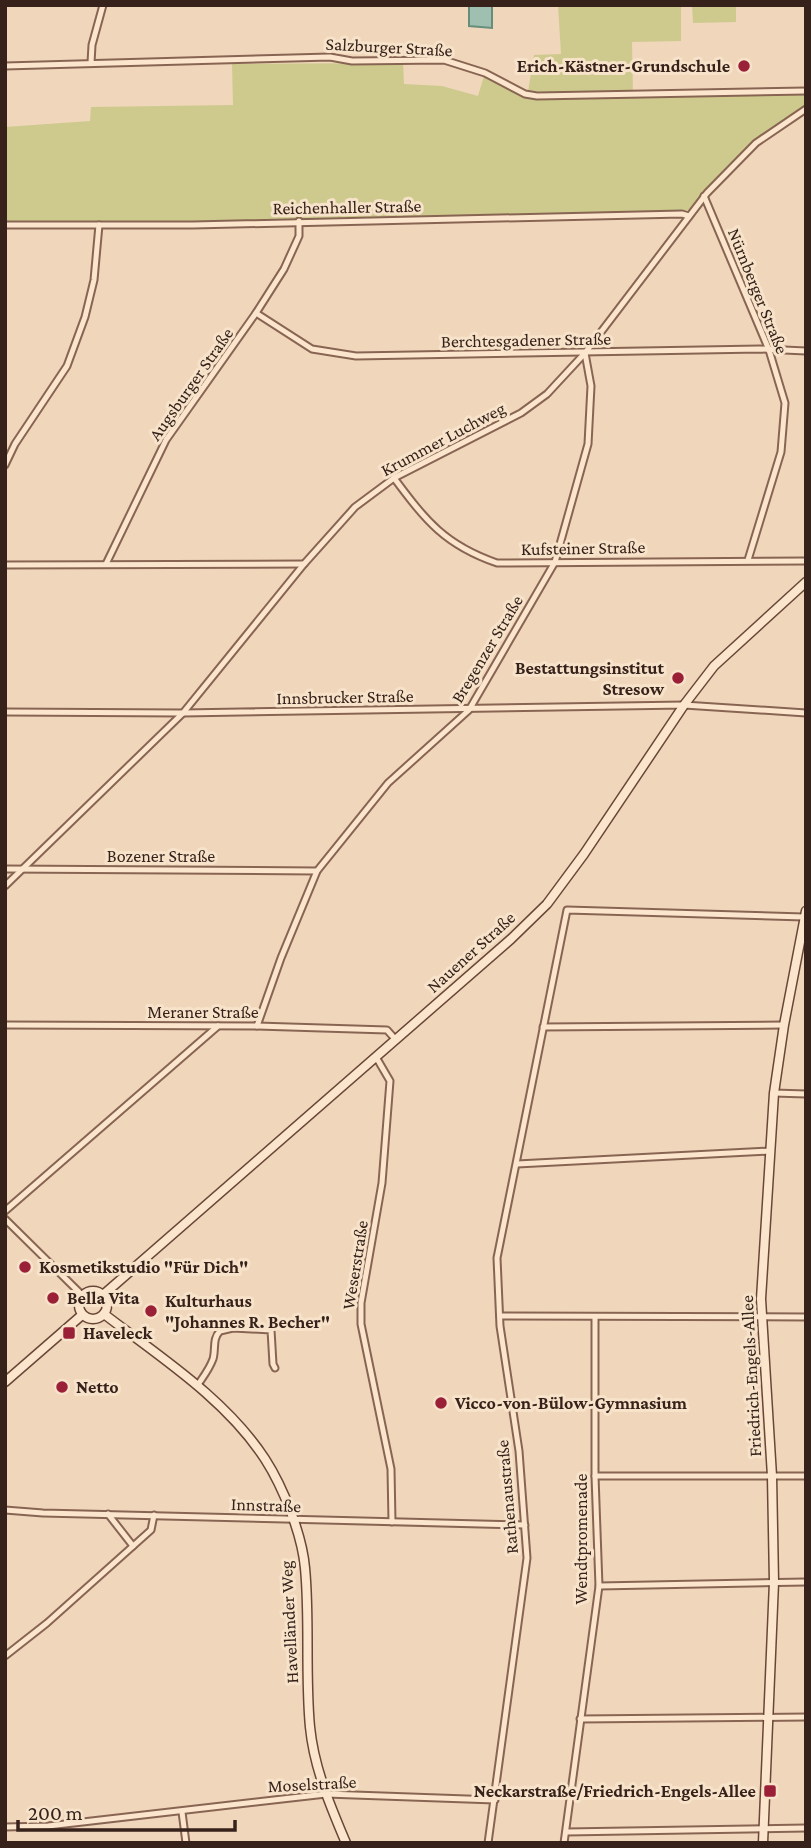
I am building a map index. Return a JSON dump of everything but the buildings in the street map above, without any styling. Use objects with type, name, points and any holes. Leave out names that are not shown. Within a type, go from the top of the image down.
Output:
[{"type":"street","points":[[91,63],[92,45],[103,5]]},
{"type":"street","name":"Salzburger Straße","points":[[5,66],[330,57],[352,61],[444,60],[485,73],[525,94],[537,96],[806,91]]},
{"type":"street","name":"Krummer Luchweg","points":[[5,886],[184,713],[304,564],[355,508],[394,478],[521,412],[548,394],[585,353],[705,196],[756,143],[806,109]]},
{"type":"street","name":"Nürnberger Straße","points":[[705,196],[769,350],[785,403],[781,452],[748,561]]},
{"type":"street","name":"Reichenhaller Straße","points":[[5,225],[689,216]]},
{"type":"street","name":"Augsburger Straße","points":[[106,564],[166,440],[284,269],[299,236],[299,221]]},
{"type":"street","points":[[5,465],[15,444],[67,366],[85,317],[94,280],[99,225]]},
{"type":"street","name":"Berchtesgadener Straße","points":[[256,313],[312,348],[356,356],[806,351]]},
{"type":"street","name":"Bregenzer Straße","points":[[257,1026],[281,958],[317,871],[388,783],[469,710],[555,562],[588,444],[591,386],[585,353]]},
{"type":"street","name":"Kufsteiner Straße","points":[[394,478],[437,531],[472,554],[497,563],[806,561]]},
{"type":"street","points":[[5,565],[304,564]]},
{"type":"street","name":"Nauener Straße","points":[[103,1295],[547,905],[684,705],[727,652],[806,582]]},
{"type":"street","name":"Innsbrucker Straße","points":[[5,712],[184,713],[684,705],[806,713]]},
{"type":"street","name":"Bozener Straße","points":[[5,869],[317,871]]},
{"type":"street","name":"Rathenaustraße","points":[[488,1843],[527,1558],[519,1451],[500,1316],[497,1258],[567,910],[805,914]]},
{"type":"street","name":"Friedrich-Engels-Allee","points":[[763,1843],[774,1581],[772,1476],[762,1317],[774,1093],[805,914]]},
{"type":"street","name":"Meraner Straße","points":[[5,1025],[257,1026],[387,1030],[396,1040]]},
{"type":"street","points":[[544,1027],[784,1025]]},
{"type":"street","points":[[5,1211],[218,1026]]},
{"type":"street","name":"Weserstraße","points":[[376,1057],[390,1081],[382,1183],[360,1303],[361,1324],[391,1469],[392,1522]]},
{"type":"street","points":[[774,1093],[806,1094]]},
{"type":"street","points":[[517,1164],[770,1151]]},
{"type":"street","points":[[5,1219],[82,1295]]},
{"type":"street","points":[[90,1291],[103,1295],[107,1304],[104,1314],[96,1319],[82,1315],[78,1303],[82,1295],[90,1291]]},
{"type":"street","name":"Havelländer Weg","points":[[104,1314],[197,1386],[240,1427],[276,1478],[293,1520],[305,1565],[310,1726],[319,1776],[346,1843]]},
{"type":"street","points":[[5,1382],[82,1315]]},
{"type":"street","points":[[500,1316],[806,1317]]},
{"type":"street","name":"Wendtpromenade","points":[[565,1843],[599,1586],[595,1476],[595,1317]]},
{"type":"street","points":[[197,1386],[214,1356],[215,1338],[220,1331],[233,1328],[271,1329],[275,1368]]},
{"type":"street","points":[[595,1476],[806,1476]]},
{"type":"street","name":"Innstraße","points":[[5,1510],[525,1525]]},
{"type":"street","points":[[108,1514],[133,1546]]},
{"type":"street","points":[[5,1656],[47,1623],[152,1530],[154,1515]]},
{"type":"street","points":[[599,1586],[806,1582]]},
{"type":"street","points":[[580,1719],[806,1717]]},
{"type":"street","name":"Moselstraße","points":[[5,1827],[48,1826],[326,1794],[495,1800]]},
{"type":"street","points":[[182,1812],[186,1843]]},
{"type":"street","points":[[566,1832],[806,1828]]},
{"type":"shaded area","points":[[469,5],[492,5],[492,28],[469,26]]},
{"type":"shaded area","points":[[558,5],[681,5],[681,41],[632,42],[633,96],[806,93],[806,107],[753,141],[689,210],[193,225],[5,226],[5,127],[90,121],[91,107],[233,105],[232,64],[403,63],[404,84],[442,86],[478,96],[484,76],[527,98],[534,55],[561,54]]},
{"type":"shaded area","points":[[692,5],[736,5],[736,22],[693,23]]},
{"type":"place","name":"Erich-Kästner-Grundschule","points":[[744,66]]},
{"type":"place","name":"Bestattungsinstitut Stresow","points":[[678,678]]},
{"type":"place","name":"Kosmetikstudio \"Für Dich\"","points":[[25,1267]]},
{"type":"place","name":"Bella Vita","points":[[53,1298]]},
{"type":"place","name":"Kulturhaus \"Johannes R. Becher\"","points":[[151,1311]]},
{"type":"place","name":"Haveleck","points":[[69,1333]]},
{"type":"place","name":"Netto","points":[[62,1387]]},
{"type":"place","name":"Vicco-von-Bülow-Gymnasium","points":[[441,1403]]},
{"type":"place","name":"Neckarstraße/Friedrich-Engels-Allee","points":[[770,1791]]}]
